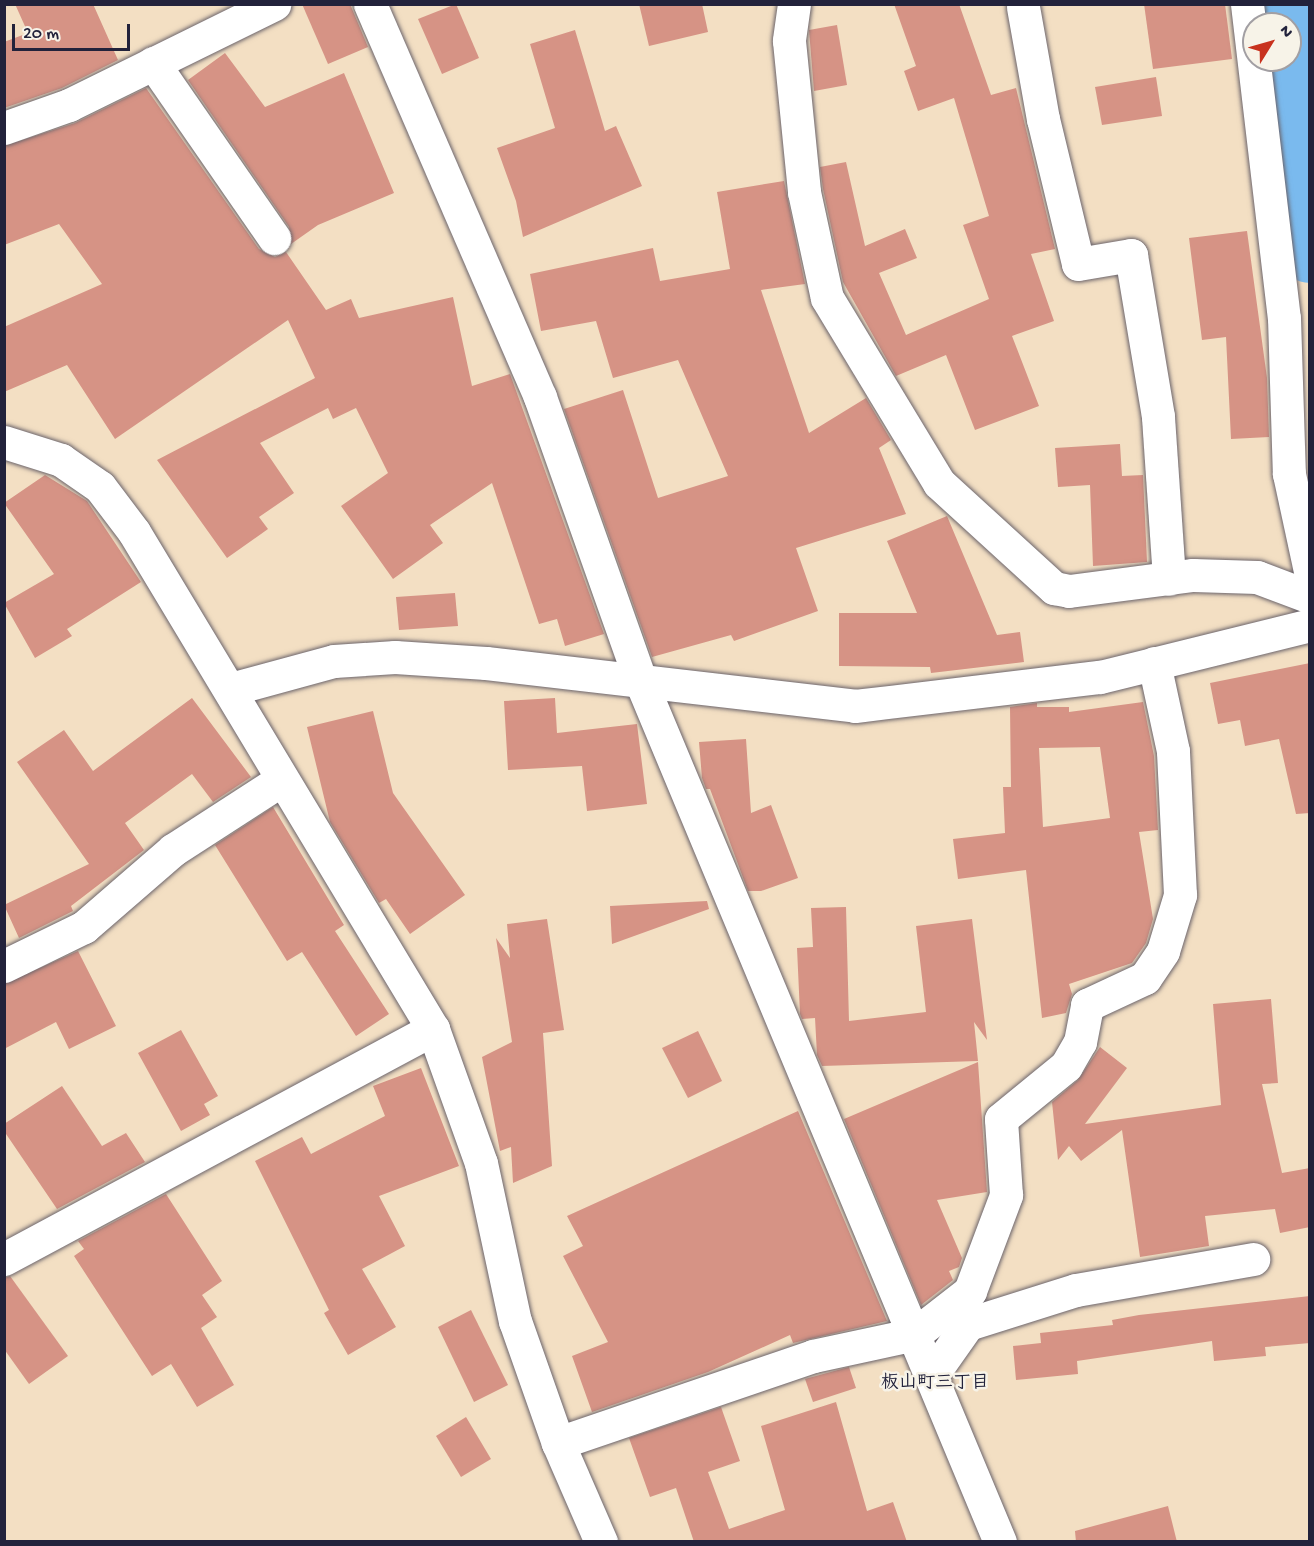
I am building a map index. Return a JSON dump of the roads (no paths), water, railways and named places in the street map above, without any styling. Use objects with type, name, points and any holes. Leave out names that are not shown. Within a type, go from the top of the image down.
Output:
[{"type":"street","points":[[4,128],[69,105],[274,4]]},
{"type":"street","points":[[370,4],[540,397],[641,682],[1000,1542]]},
{"type":"street","points":[[794,4],[789,41],[804,192],[827,298],[939,483],[1054,588],[1069,591],[1193,575],[1257,577],[1310,597]]},
{"type":"street","points":[[1247,4],[1284,318],[1289,474],[1310,571]]},
{"type":"street","points":[[1023,7],[1043,118],[1078,264],[1131,255],[1158,417],[1169,579]]},
{"type":"street","points":[[153,63],[274,238]]},
{"type":"street","points":[[4,442],[61,460],[100,487],[134,532],[231,689],[281,780],[433,1029],[481,1163],[515,1321],[558,1443],[601,1542]]},
{"type":"street","points":[[231,689],[334,661],[395,657],[486,663],[855,706],[1100,677],[1310,625]]},
{"type":"street","points":[[558,1443],[813,1356],[915,1334],[970,1291],[1006,1195],[1000,1119],[1066,1066],[1080,1042],[1087,1005],[1145,978],[1163,951],[1180,895],[1173,751],[1154,663]]},
{"type":"street","points":[[4,966],[84,927],[173,850],[281,780]]},
{"type":"street","points":[[4,1258],[433,1029]]},
{"type":"street","points":[[932,1375],[968,1324],[1076,1290],[1253,1259]]},
{"type":"waterway","points":[[1284,4],[1285,12]]},
{"type":"waterway","points":[[1291,72],[1310,248]]},
{"type":"district","name":"板山町三丁目","points":[[935,1384]]}]
